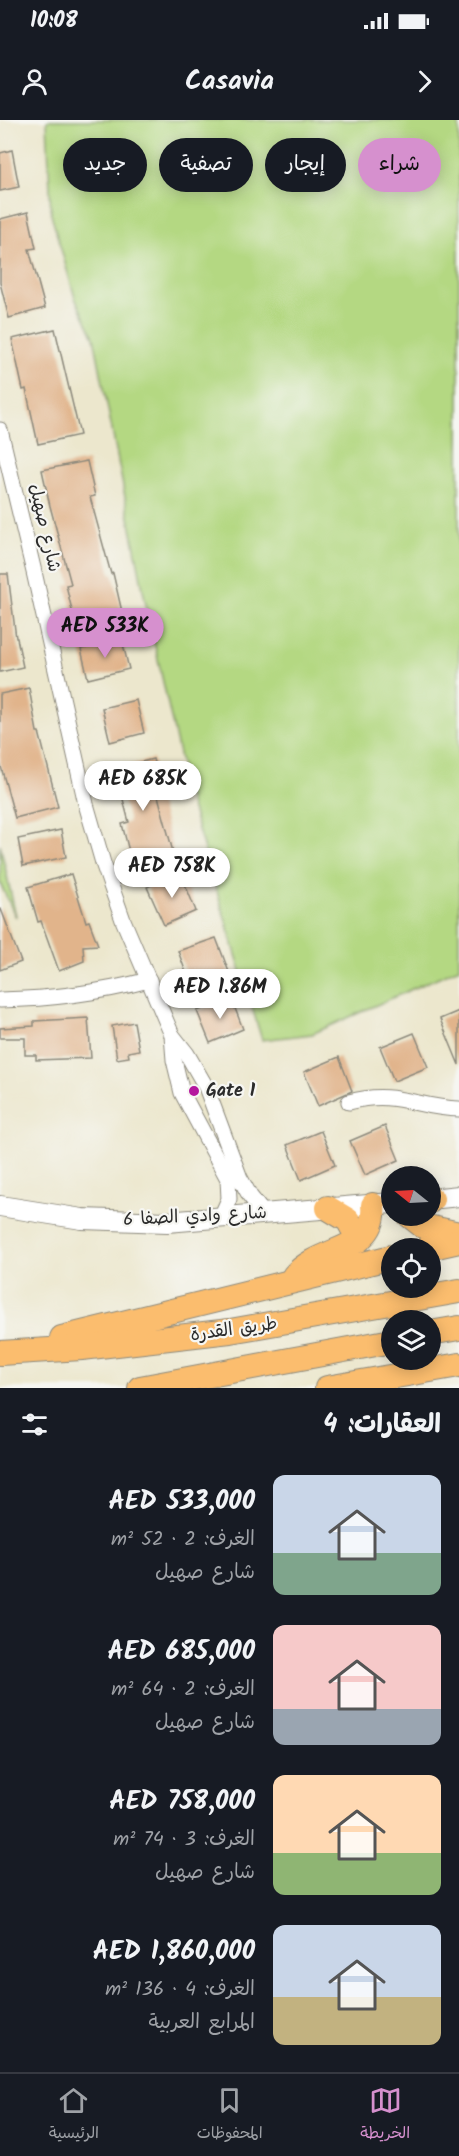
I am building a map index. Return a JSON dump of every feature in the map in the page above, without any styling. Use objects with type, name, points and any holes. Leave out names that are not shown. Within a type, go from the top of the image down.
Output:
[{"type":"main road","points":[[290,1281],[310,1261],[359,1240],[371,1225],[381,1206]]},
{"type":"main road","points":[[328,1208],[348,1220],[359,1240]]},
{"type":"main road","points":[[441,1222],[459,1234]]},
{"type":"main road","points":[[441,1225],[459,1241]]},
{"type":"main road","name":"طريق القدرة","points":[[4,1353],[381,1260]]},
{"type":"main road","name":"طريق القدرة","points":[[4,1353],[114,1345],[230,1331],[459,1291]]},
{"type":"main road","points":[[441,1331],[459,1328]]},
{"type":"main road","name":"طريق القدرة","points":[[140,1388],[381,1343]]},
{"type":"main road","points":[[327,1388],[459,1365]]},
{"type":"street","name":"شارع صهيل","points":[[1,435],[7,490],[86,804],[123,920],[180,1057],[206,1087],[240,1178],[264,1214]]},
{"type":"street","points":[[0,1000],[56,998],[88,994],[149,980]]},
{"type":"street","points":[[180,1057],[182,1093],[228,1179],[229,1199],[221,1217]]},
{"type":"street","points":[[349,1102],[375,1096],[459,1109]]},
{"type":"street","points":[[194,1117],[214,1108]]},
{"type":"street","points":[[441,1208],[459,1196]]},
{"type":"street","name":"شارع وادي الصفا 6","points":[[0,1206],[60,1216],[167,1222],[381,1204]]},
{"type":"green space","points":[[47,120],[459,120],[459,968],[312,1034],[262,1040],[190,803],[147,610],[94,337],[75,298],[51,214]]},
{"type":"green space","points":[[0,844],[16,917],[0,883]]},
{"type":"building","points":[[12,150],[19,187],[0,191],[0,153]]},
{"type":"building","points":[[28,212],[36,248],[29,249],[45,308],[9,318],[0,283],[0,219]]},
{"type":"building","points":[[55,329],[80,435],[38,444],[12,339]]},
{"type":"building","points":[[87,461],[95,496],[90,497],[122,612],[75,623],[66,585],[71,584],[42,470]]},
{"type":"building","points":[[0,574],[8,574],[16,638],[23,667],[0,672]]},
{"type":"building","points":[[122,640],[129,669],[88,679],[81,649]]},
{"type":"building","points":[[29,688],[37,732],[39,732],[58,807],[15,818],[0,763],[0,694]]},
{"type":"building","points":[[136,700],[144,733],[110,742],[102,708]]},
{"type":"building","points":[[153,759],[162,795],[158,796],[173,852],[132,863],[122,824],[129,822],[115,769]]},
{"type":"building","points":[[61,830],[66,857],[23,866],[18,839]]},
{"type":"building","points":[[180,872],[196,911],[164,925],[147,887]]},
{"type":"building","points":[[71,874],[86,922],[89,921],[98,945],[83,946],[84,961],[59,971],[41,921],[38,922],[28,887]]},
{"type":"building","points":[[0,910],[21,962],[0,970]]},
{"type":"building","points":[[216,938],[229,972],[191,986],[178,951]]},
{"type":"building","points":[[231,998],[243,1029],[210,1043],[197,1011]]},
{"type":"building","points":[[459,1011],[459,1065],[440,1019]]},
{"type":"building","points":[[88,1018],[91,1058],[36,1060],[36,1055],[25,1055],[25,1038],[0,1038],[0,1028],[34,1026],[34,1021]]},
{"type":"building","points":[[134,1022],[139,1050],[128,1052],[129,1057],[117,1059],[112,1026]]},
{"type":"building","points":[[414,1033],[428,1067],[394,1081],[380,1047]]},
{"type":"building","points":[[339,1057],[352,1091],[318,1106],[304,1072]]},
{"type":"building","points":[[385,1126],[399,1160],[365,1175],[350,1141]]},
{"type":"building","points":[[321,1131],[335,1165],[301,1180],[287,1145]]},
{"type":"place","name":"Gate 1","points":[[194,1091]]}]
